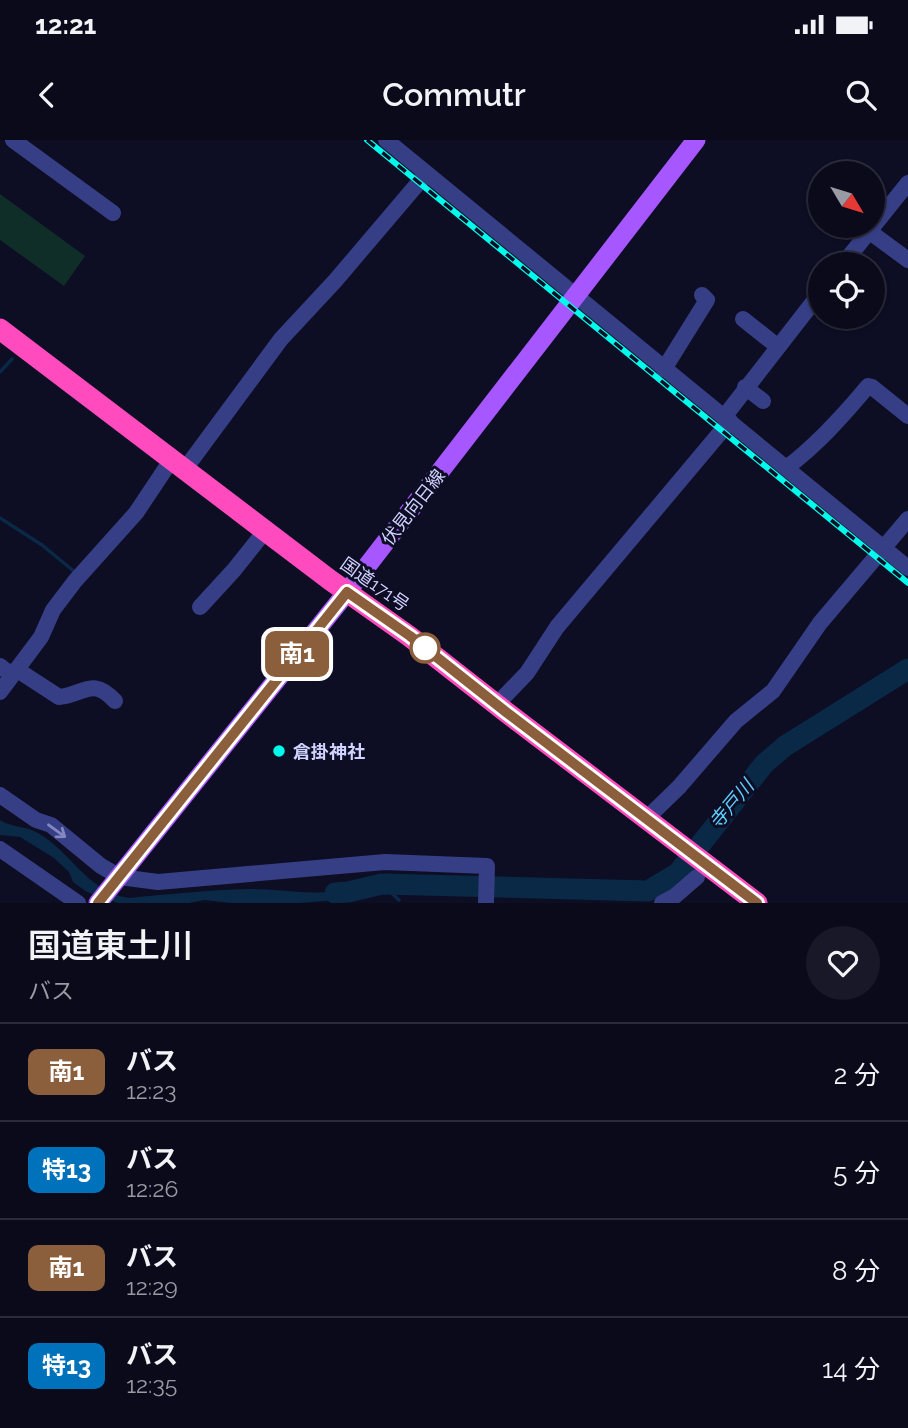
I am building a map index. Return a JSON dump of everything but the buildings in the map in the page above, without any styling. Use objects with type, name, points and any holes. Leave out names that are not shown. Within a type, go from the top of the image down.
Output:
[{"type":"highway","name":"国道171号","points":[[0,329],[265,531],[410,636],[646,819],[695,862],[757,903]]},
{"type":"main road","name":"伏見向日線","points":[[98,903],[347,592],[696,140]]},
{"type":"street","points":[[13,140],[113,213]]},
{"type":"street","points":[[386,140],[908,568]]},
{"type":"street","points":[[0,692],[6,669],[41,636],[53,610],[75,581],[179,464],[281,339],[335,281],[426,174]]},
{"type":"street","points":[[886,212],[908,184]]},
{"type":"street","points":[[853,252],[865,238]]},
{"type":"street","points":[[878,238],[908,260]]},
{"type":"street","points":[[664,369],[707,300],[702,295]]},
{"type":"street","points":[[497,704],[527,673],[557,626],[701,458],[746,387],[808,308]]},
{"type":"street","points":[[743,318],[777,346]]},
{"type":"street","points":[[786,468],[802,457],[867,386],[872,387],[908,416]]},
{"type":"street","points":[[746,387],[763,401]]},
{"type":"street","points":[[646,819],[679,787],[736,721],[773,691],[820,623],[908,519]]},
{"type":"street","points":[[200,607],[265,531]]},
{"type":"street","points":[[6,669],[19,671],[59,697],[89,687],[106,691],[115,701]]},
{"type":"street","points":[[0,795],[36,820],[51,825],[101,866],[120,877],[158,882],[385,862],[487,866],[486,903]]},
{"type":"street","points":[[0,849],[78,903]]},
{"type":"street","points":[[662,903],[675,897],[695,862]]},
{"type":"green space","points":[[0,194],[85,256],[64,286],[0,240]]},
{"type":"water","points":[[0,820],[36,832],[60,849],[101,888],[129,898],[248,889],[320,892],[348,889],[361,884],[360,891],[347,899],[300,903],[231,903],[205,900],[189,903],[118,903],[87,892],[73,882],[69,872],[54,858],[20,837],[0,835]]},
{"type":"waterway","points":[[0,372],[12,359]]},
{"type":"waterway","points":[[0,518],[42,545],[76,573]]},
{"type":"waterway","name":"寺戸川","points":[[335,893],[382,884],[648,891],[678,873],[764,764],[785,746],[908,669]]},
{"type":"waterway","points":[[382,884],[399,900]]},
{"type":"railway","points":[[367,140],[908,583]]},
{"type":"bus line","name":"南1","points":[[98,903],[347,592],[410,636],[757,903]]},
{"type":"place","name":"倉掛神社","points":[[279,751]]}]
